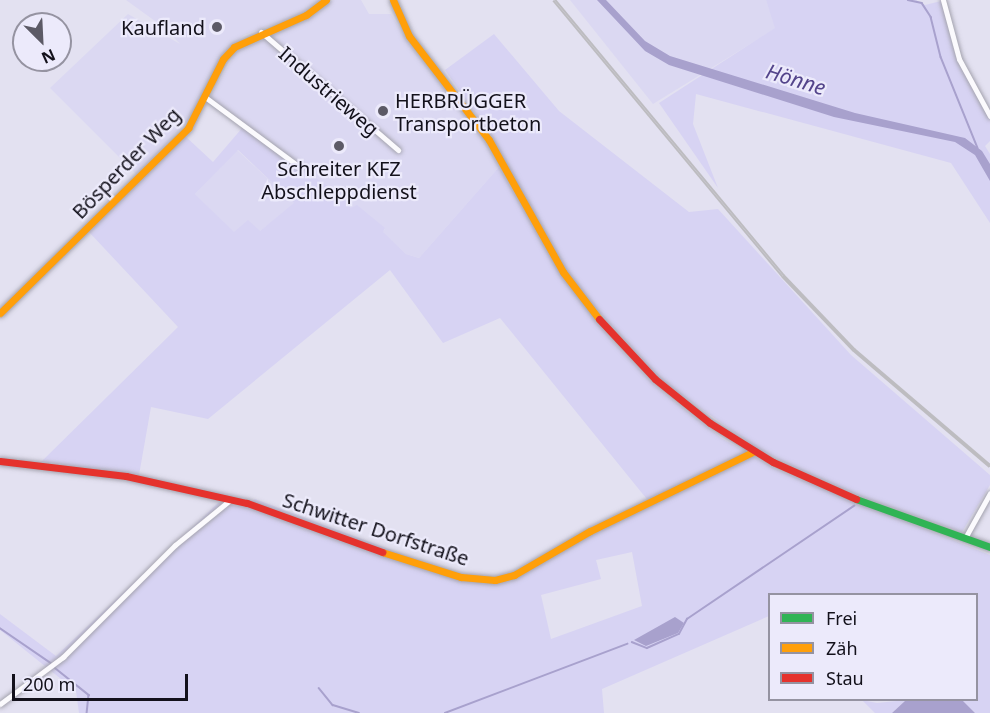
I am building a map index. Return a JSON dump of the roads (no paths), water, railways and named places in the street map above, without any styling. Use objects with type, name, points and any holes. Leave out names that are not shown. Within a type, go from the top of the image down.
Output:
[{"type":"street","name":"Bösperder Weg","points":[[0,313],[188,128],[228,53],[261,32],[306,15],[326,0]]},
{"type":"street","points":[[393,0],[410,36],[489,140],[545,244],[582,298],[656,379],[753,452],[815,482],[990,547]]},
{"type":"street","points":[[943,0],[959,59],[990,116]]},
{"type":"street","name":"Industrieweg","points":[[261,32],[398,150]]},
{"type":"street","points":[[205,98],[302,168]]},
{"type":"street","name":"Schwitter Dorfstraße","points":[[0,461],[126,476],[258,506],[301,525],[451,574],[495,580],[514,575],[590,531],[753,452]]},
{"type":"street","points":[[965,538],[990,494]]},
{"type":"street","points":[[0,704],[56,662],[175,545],[230,500]]},
{"type":"waterway","points":[[908,0],[922,3],[931,17],[941,57],[978,148]]},
{"type":"waterway","points":[[632,642],[647,648],[679,634],[687,619],[854,506]]},
{"type":"waterway","points":[[0,628],[51,663]]},
{"type":"waterway","points":[[445,713],[627,644]]},
{"type":"waterway","points":[[54,667],[89,695],[87,713]]},
{"type":"waterway","points":[[319,688],[333,705],[359,713]]},
{"type":"railway","points":[[554,0],[783,276],[854,350],[990,466]]},
{"type":"place","name":"Kaufland","points":[[217,27]]},
{"type":"place","name":"HERBRÜGGER Transportbeton","points":[[383,111]]},
{"type":"place","name":"Schreiter KFZ Abschleppdienst","points":[[339,146]]},
{"type":"water label","name":"Hönne","points":[[796,79]]}]
